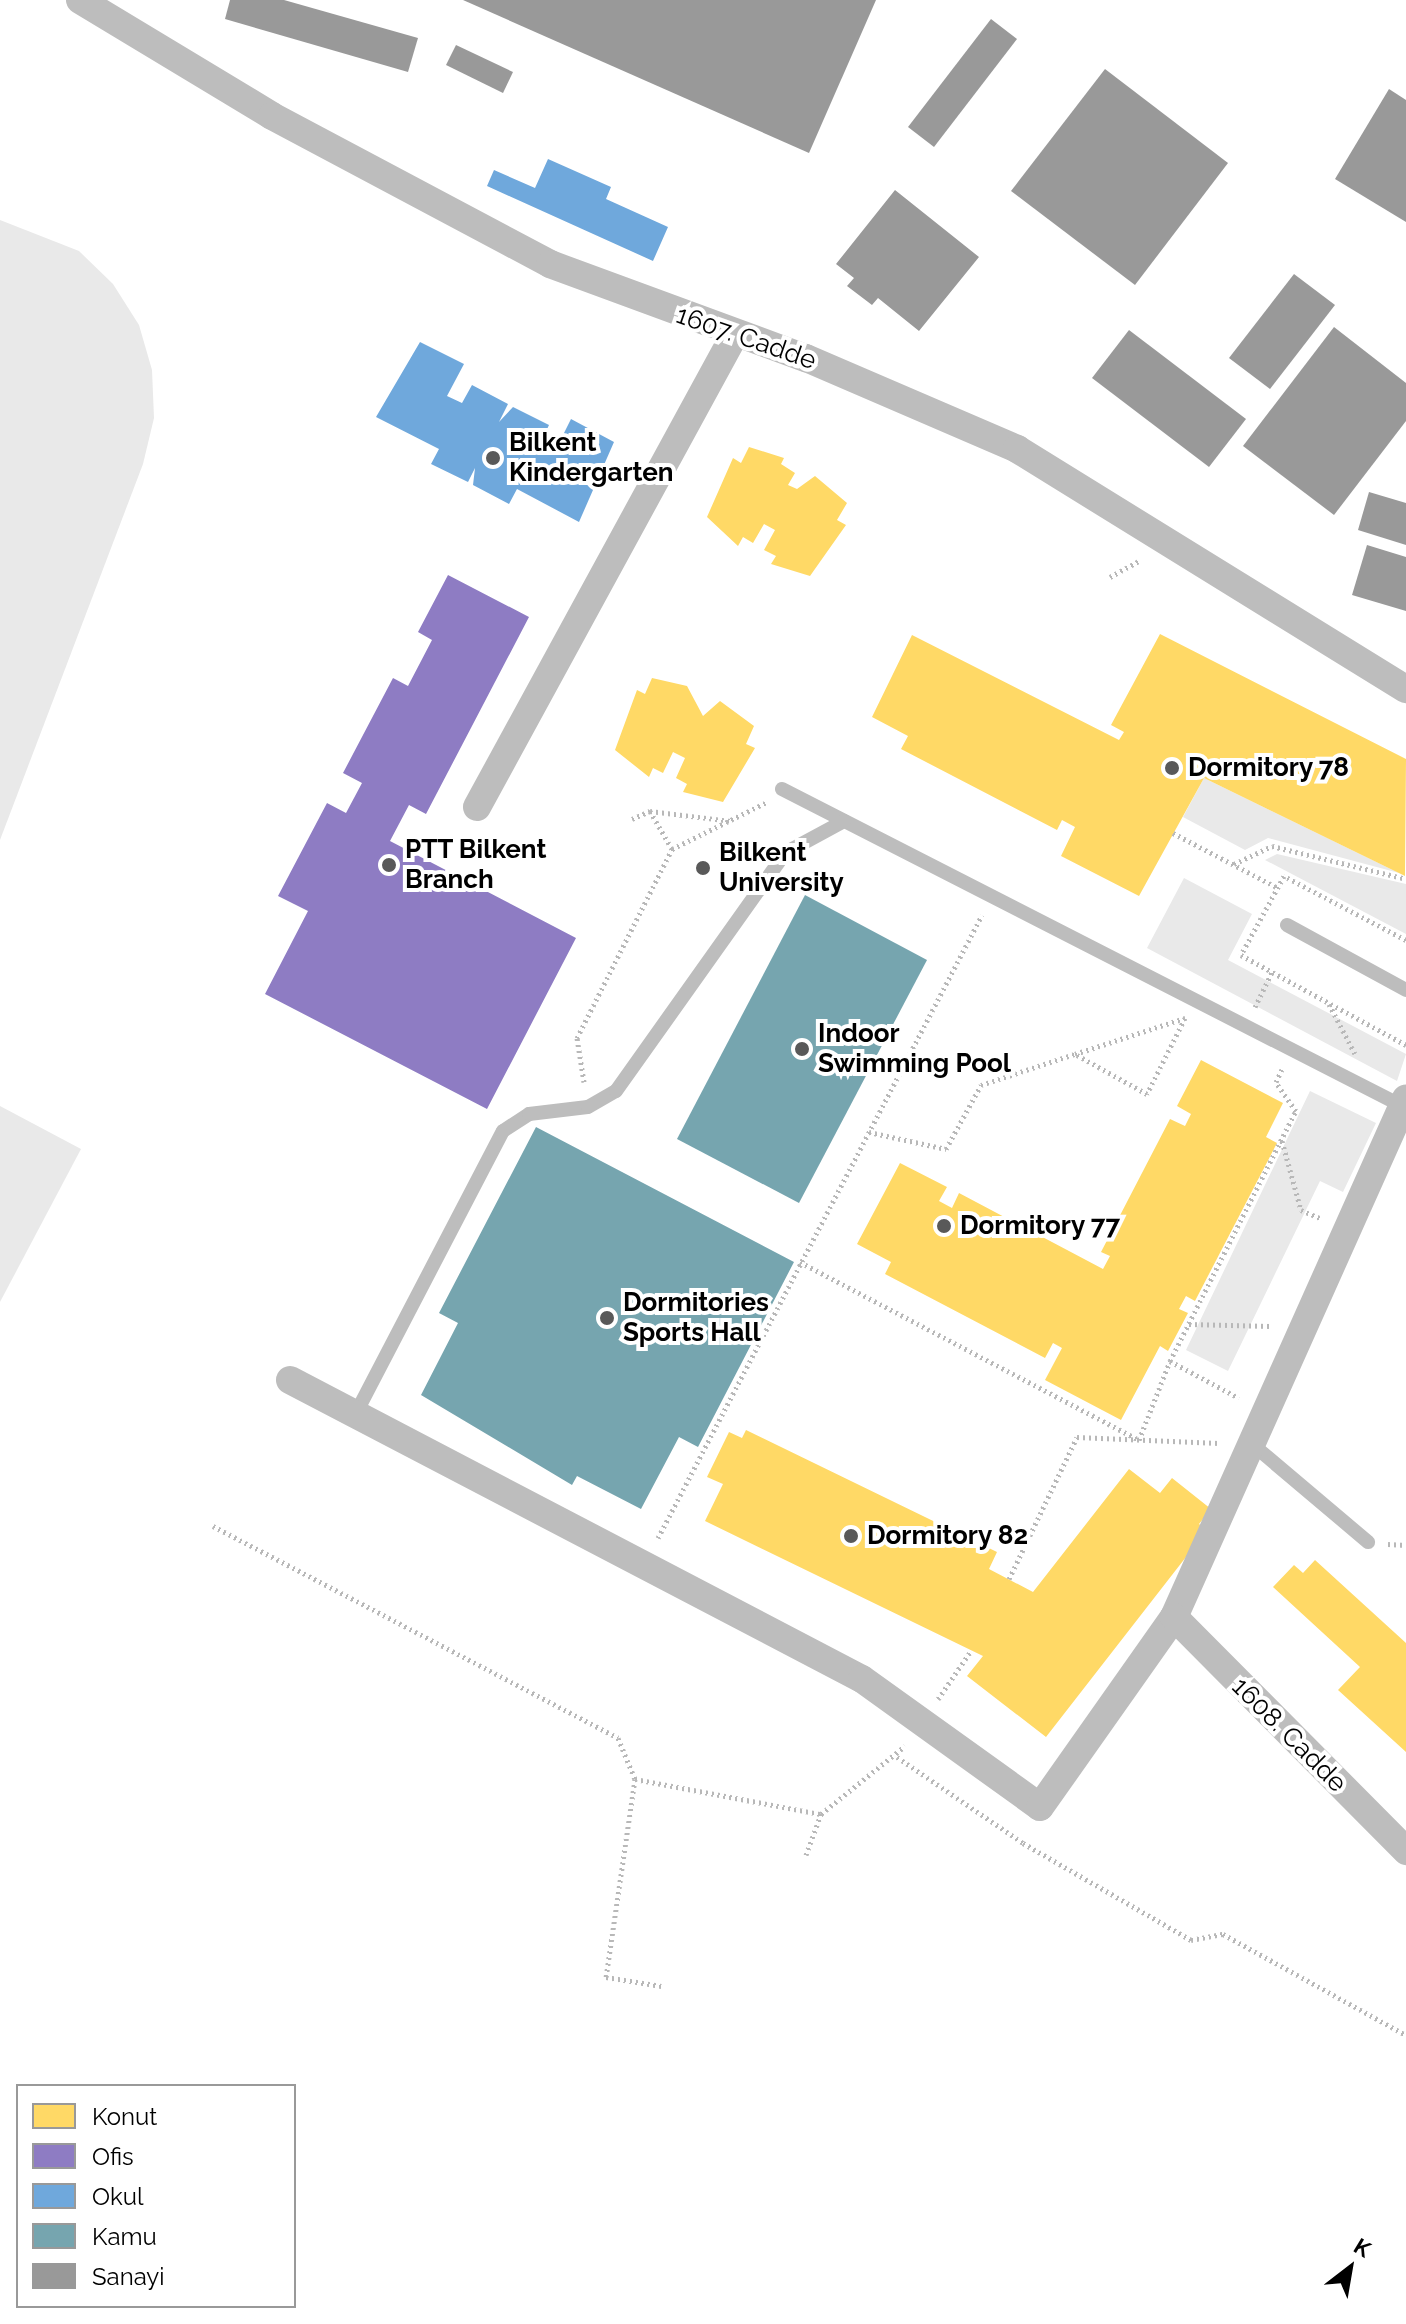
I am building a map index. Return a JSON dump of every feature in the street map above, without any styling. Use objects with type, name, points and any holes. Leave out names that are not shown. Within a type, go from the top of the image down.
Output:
[{"type":"street","name":"1607. Cadde","points":[[80,0],[272,116],[550,264],[735,334],[1017,449],[1406,689]]},
{"type":"street","points":[[477,807],[735,334]]},
{"type":"street","points":[[290,1380],[644,1565],[768,1626],[922,1722],[1040,1807],[1174,1617],[1404,1102]]},
{"type":"street","name":"1608. Cadde","points":[[1174,1617],[1406,1851]]},
{"type":"lane","points":[[782,789],[1351,1080],[1404,1102]]},
{"type":"lane","points":[[355,1415],[503,1131],[529,1114],[588,1107],[616,1091],[785,853],[844,821]]},
{"type":"lane","points":[[1287,925],[1406,990]]},
{"type":"lane","points":[[1252,1444],[1368,1542]]},
{"type":"path","points":[[588,1107],[577,1038],[672,849],[733,821],[782,789]]},
{"type":"path","points":[[632,819],[650,811],[733,821]]},
{"type":"path","points":[[650,811],[672,849]]},
{"type":"path","points":[[1173,833],[1278,888]]},
{"type":"path","points":[[1234,864],[1272,846],[1406,879]]},
{"type":"path","points":[[644,1565],[991,896]]},
{"type":"path","points":[[1246,1026],[1272,972]]},
{"type":"path","points":[[1329,1004],[1360,1063],[1351,1080]]},
{"type":"path","points":[[869,1132],[946,1149],[981,1085],[1075,1054],[1171,1023],[1185,1018],[1147,1094],[1075,1054]]},
{"type":"path","points":[[1139,1440],[1170,1361],[1296,1111],[1276,1082],[1292,1050]]},
{"type":"path","points":[[1282,1139],[1301,1210],[1345,1229]]},
{"type":"path","points":[[800,1262],[1139,1440]]},
{"type":"path","points":[[1189,1324],[1303,1327]]},
{"type":"path","points":[[1170,1361],[1219,1388]]},
{"type":"path","points":[[1009,1579],[1077,1437],[1252,1444]]},
{"type":"path","points":[[213,1526],[618,1738],[635,1779],[606,1977],[661,1986]]},
{"type":"path","points":[[806,1855],[821,1814],[897,1757],[971,1651]]},
{"type":"path","points":[[897,1757],[1023,1843],[1191,1940],[1223,1934],[1406,2035]]},
{"type":"path","points":[[635,1779],[821,1814]]},
{"type":"shaded area","points":[[0,220],[79,251],[113,284],[139,325],[152,370],[154,418],[143,464],[0,840]]},
{"type":"shaded area","points":[[1204,778],[1399,873],[1268,838],[1245,850],[1183,817]]},
{"type":"shaded area","points":[[1277,854],[1406,884],[1406,934],[1265,860]]},
{"type":"shaded area","points":[[1184,878],[1252,914],[1228,960],[1406,1054],[1397,1081],[1147,948]]},
{"type":"shaded area","points":[[1310,1091],[1376,1123],[1343,1192],[1320,1181],[1228,1371],[1186,1350]]},
{"type":"shaded area","points":[[0,1106],[81,1149],[0,1302]]},
{"type":"building: Konut","points":[[749,447],[784,458],[781,464],[795,473],[788,485],[797,489],[815,476],[847,503],[837,520],[846,525],[810,576],[771,564],[776,556],[764,550],[775,530],[764,524],[753,543],[743,537],[738,546],[707,517],[733,458],[741,463]]},
{"type":"building: Konut","name":"Dormitory 78","points":[[1160,634],[1406,759],[1405,876],[1204,778],[1139,896],[1061,856],[1075,827],[1062,820],[1057,830],[901,749],[908,736],[872,717],[912,635],[1119,740],[1124,732],[1111,725]]},
{"type":"building: Konut","points":[[652,678],[687,686],[703,716],[720,701],[754,726],[746,744],[755,748],[723,802],[683,792],[687,784],[676,778],[685,758],[673,752],[663,773],[653,768],[649,777],[615,750],[637,690],[645,694]]},
{"type":"building: Konut","name":"Dormitory 77","points":[[1201,1060],[1283,1103],[1266,1137],[1277,1143],[1195,1301],[1186,1296],[1179,1309],[1188,1313],[1168,1351],[1160,1346],[1121,1420],[1045,1380],[1062,1348],[1053,1343],[1045,1358],[885,1274],[891,1262],[857,1244],[900,1163],[947,1187],[939,1201],[952,1208],[959,1193],[1103,1269],[1110,1256],[1101,1252],[1170,1119],[1185,1126],[1191,1114],[1177,1106]]},
{"type":"building: Konut","points":[[746,1430],[997,1552],[989,1569],[1033,1592],[1129,1469],[1160,1493],[1172,1478],[1211,1509],[1199,1524],[1207,1530],[1046,1737],[967,1676],[983,1656],[705,1521],[723,1484],[707,1477],[729,1432],[742,1438]]},
{"type":"building: Konut","points":[[1315,1560],[1406,1643],[1406,1752],[1338,1690],[1360,1667],[1273,1587],[1294,1565],[1303,1573]]},
{"type":"building: Ofis","points":[[448,575],[529,617],[426,814],[409,805],[390,841],[576,938],[487,1109],[265,994],[308,911],[278,896],[327,803],[346,813],[362,783],[343,773],[393,678],[408,686],[432,640],[418,632]]},
{"type":"building: Okul","points":[[548,159],[611,187],[606,199],[668,227],[653,261],[487,186],[494,170],[535,188]]},
{"type":"building: Okul","points":[[420,342],[464,364],[447,396],[462,403],[472,385],[508,404],[499,422],[513,407],[549,425],[540,444],[555,451],[571,419],[614,442],[579,522],[517,489],[509,504],[473,485],[475,468],[468,482],[431,464],[439,449],[376,417]]},
{"type":"building: Kamu","name":"Indoor Swimming Pool","points":[[805,895],[927,960],[799,1203],[677,1139]]},
{"type":"building: Kamu","name":"Dormitories Sports Hall","points":[[536,1127],[794,1262],[698,1447],[679,1437],[641,1509],[577,1476],[572,1485],[421,1395],[458,1323],[439,1313]]},
{"type":"building: Sanayi","points":[[230,0],[284,0],[418,38],[408,72],[225,19]]},
{"type":"building: Sanayi","points":[[463,0],[876,0],[809,153]]},
{"type":"building: Sanayi","points":[[991,19],[1017,39],[934,147],[908,127]]},
{"type":"building: Sanayi","points":[[456,45],[513,72],[503,93],[446,65]]},
{"type":"building: Sanayi","points":[[1105,69],[1228,163],[1135,285],[1011,191]]},
{"type":"building: Sanayi","points":[[1389,89],[1406,100],[1406,222],[1335,179]]},
{"type":"building: Sanayi","points":[[895,190],[979,257],[919,331],[878,298],[872,305],[847,286],[854,278],[836,264]]},
{"type":"building: Sanayi","points":[[1294,274],[1335,305],[1270,389],[1229,358]]},
{"type":"building: Sanayi","points":[[1334,327],[1406,383],[1406,421],[1334,515],[1243,446]]},
{"type":"building: Sanayi","points":[[1129,330],[1246,419],[1209,467],[1092,378]]},
{"type":"building: Sanayi","points":[[1369,492],[1406,503],[1406,545],[1358,530]]},
{"type":"building: Sanayi","points":[[1367,545],[1406,557],[1406,611],[1352,595]]},
{"type":"place","name":"Bilkent Kindergarten","points":[[493,458]]},
{"type":"place","name":"Dormitory 78","points":[[1172,768]]},
{"type":"place","name":"PTT Bilkent Branch","points":[[389,865]]},
{"type":"place","name":"Bilkent University","points":[[703,868]]},
{"type":"place","name":"Indoor Swimming Pool","points":[[802,1049]]},
{"type":"place","name":"Dormitory 77","points":[[944,1226]]},
{"type":"place","name":"Dormitories Sports Hall","points":[[607,1318]]},
{"type":"place","name":"Dormitory 82","points":[[851,1536]]}]
